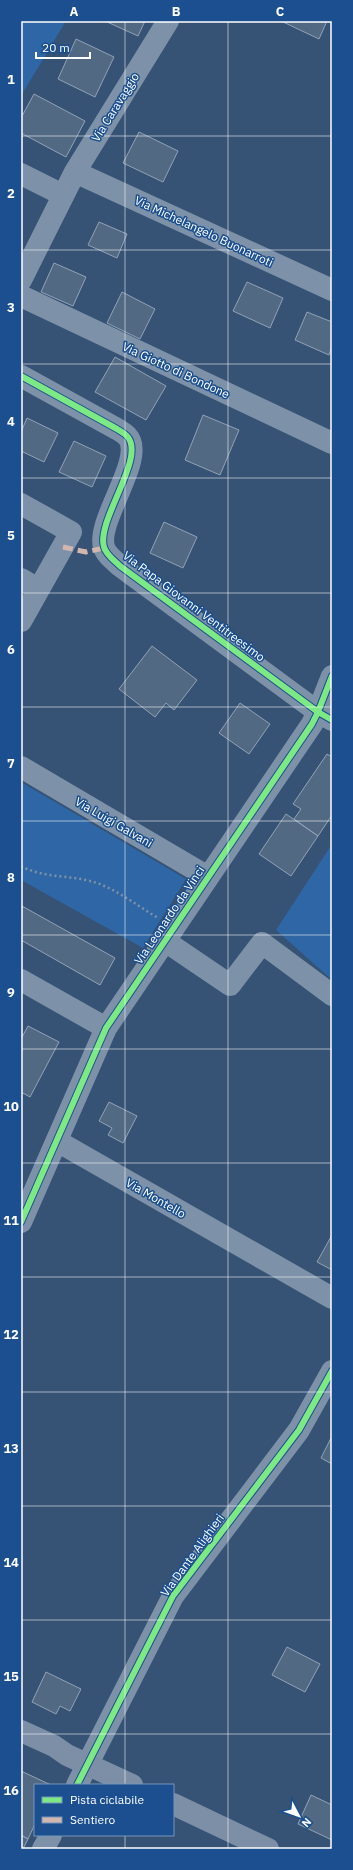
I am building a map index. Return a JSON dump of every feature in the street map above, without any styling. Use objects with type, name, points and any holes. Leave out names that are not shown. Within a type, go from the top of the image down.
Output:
[{"type":"main road","points":[[21,1731],[54,1746],[67,1755],[130,1784]]},
{"type":"main road","points":[[21,1739],[51,1753],[67,1755]]},
{"type":"main road","points":[[174,1804],[268,1849]]},
{"type":"street","name":"Via Caravaggio","points":[[63,195],[75,172],[168,21]]},
{"type":"street","name":"Via Michelangelo Buonarroti","points":[[75,172],[332,290]]},
{"type":"street","points":[[21,174],[63,195],[21,280]]},
{"type":"street","name":"Via Giotto di Bondone","points":[[21,296],[332,443]]},
{"type":"street","name":"Via Papa Giovanni Ventitreesimo","points":[[21,376],[128,436],[132,448],[130,461],[103,533],[104,548],[110,556],[120,566],[325,716]]},
{"type":"street","points":[[21,504],[71,532],[30,584],[21,621]]},
{"type":"street","name":"Via Leonardo da Vinci","points":[[57,1141],[106,1028],[208,876],[325,716],[332,676]]},
{"type":"street","name":"Via Luigi Galvani","points":[[21,767],[208,876]]},
{"type":"street","points":[[169,934],[230,985],[262,943],[332,995]]},
{"type":"street","points":[[21,980],[106,1028]]},
{"type":"street","points":[[21,1222],[57,1141]]},
{"type":"street","name":"Via Montello","points":[[57,1141],[332,1298]]},
{"type":"street","name":"Via Dante Alighieri","points":[[78,1784],[173,1596],[299,1430],[332,1370]]},
{"type":"street","points":[[43,1849],[50,1836]]},
{"type":"path","points":[[21,866],[42,875],[78,878],[106,887],[169,934]]},
{"type":"shaded area","points":[[21,21],[66,21],[21,96]]},
{"type":"shaded area","points":[[21,782],[186,879],[143,948],[21,880]]},
{"type":"shaded area","points":[[330,847],[332,848],[332,980],[276,930]]},
{"type":"building","points":[[105,21],[145,21],[138,36]]},
{"type":"building","points":[[281,21],[327,21],[319,39]]},
{"type":"building","points":[[76,39],[114,57],[95,97],[58,79]]},
{"type":"building","points":[[34,94],[85,121],[66,157],[21,133],[21,118]]},
{"type":"building","points":[[139,132],[178,151],[163,182],[123,163]]},
{"type":"building","points":[[99,222],[127,234],[117,258],[88,245]]},
{"type":"building","points":[[54,263],[86,277],[73,306],[41,292]]},
{"type":"building","points":[[247,282],[283,298],[270,328],[233,311]]},
{"type":"building","points":[[122,292],[155,309],[140,339],[107,323]]},
{"type":"building","points":[[307,312],[332,322],[332,346],[329,355],[295,340]]},
{"type":"building","points":[[115,357],[166,386],[146,420],[95,392]]},
{"type":"building","points":[[203,415],[239,430],[220,475],[185,460]]},
{"type":"building","points":[[27,418],[58,433],[44,462],[21,451],[21,432]]},
{"type":"building","points":[[74,441],[106,456],[92,487],[59,472]]},
{"type":"building","points":[[164,522],[197,537],[183,568],[150,553]]},
{"type":"building","points":[[152,646],[197,680],[174,710],[166,703],[155,717],[119,689]]},
{"type":"building","points":[[240,703],[270,724],[249,754],[219,733]]},
{"type":"building","points":[[327,754],[332,757],[332,815],[318,836],[294,819],[301,809],[293,804]]},
{"type":"building","points":[[286,814],[318,836],[291,876],[259,854]]},
{"type":"building","points":[[22,906],[115,958],[100,985],[21,940]]},
{"type":"building","points":[[28,1026],[59,1042],[30,1097],[21,1092],[21,1039]]},
{"type":"building","points":[[109,1102],[137,1116],[123,1143],[108,1135],[112,1128],[99,1121]]},
{"type":"building","points":[[332,1235],[332,1270],[317,1262]]},
{"type":"building","points":[[332,1436],[332,1464],[321,1458]]},
{"type":"building","points":[[287,1647],[320,1664],[305,1692],[272,1675]]},
{"type":"building","points":[[46,1672],[81,1689],[70,1711],[60,1706],[56,1714],[32,1702]]},
{"type":"building","points":[[21,1771],[49,1784],[34,1784],[34,1826],[28,1839],[21,1835]]},
{"type":"building","points":[[311,1795],[332,1805],[332,1840],[298,1824]]},
{"type":"building","points":[[21,1835],[28,1839],[23,1849],[21,1849]]},
{"type":"marked path","points":[[63,547],[86,552],[104,548]]},
{"type":"cycle path","points":[[21,376],[127,436],[131,446],[131,458],[107,521],[104,535],[104,547],[109,555],[120,566],[318,712],[332,720]]},
{"type":"cycle path","points":[[21,1222],[106,1028],[312,724],[332,676]]},
{"type":"cycle path","points":[[78,1784],[173,1596],[299,1430],[332,1371]]}]
